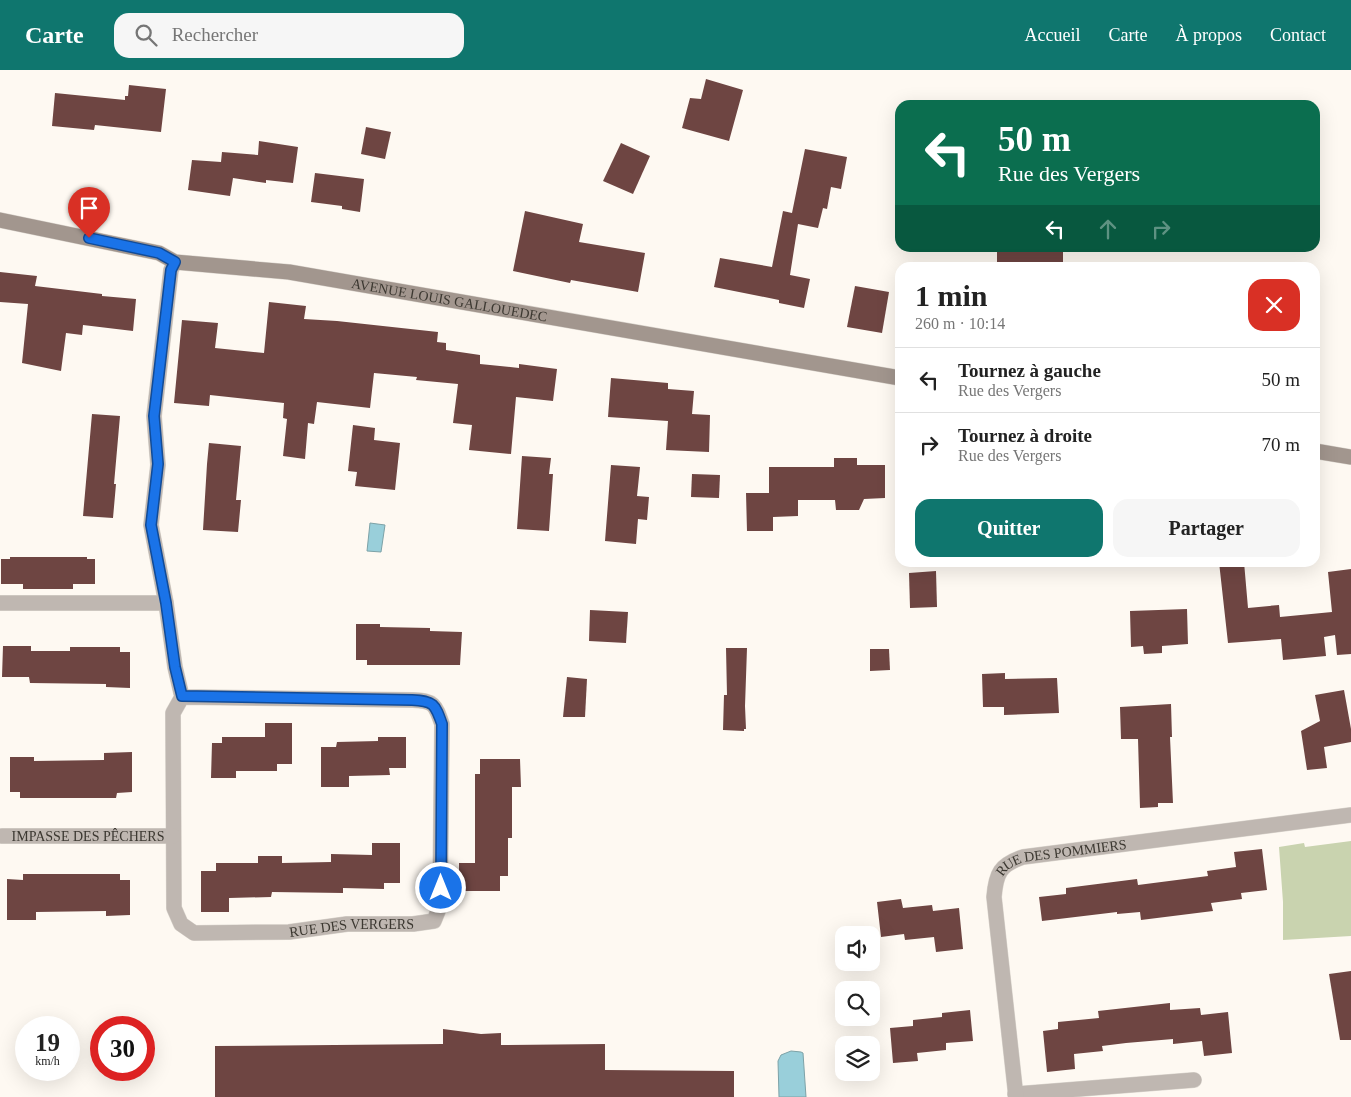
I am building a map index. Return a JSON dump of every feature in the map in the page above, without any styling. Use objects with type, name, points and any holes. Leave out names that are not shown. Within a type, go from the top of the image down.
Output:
[{"type":"main road","name":"AVENUE LOUIS GALLOUEDEC","points":[[0,220],[159,253],[175,262],[290,272],[895,377]]},
{"type":"main road","points":[[1320,452],[1351,457]]},
{"type":"street","points":[[175,262],[171,270],[154,416],[158,464],[151,525],[166,603],[175,667],[182,696]]},
{"type":"street","points":[[0,603],[166,603]]},
{"type":"street","name":"RUE DES VERGERS","points":[[182,696],[412,700],[426,701],[437,708],[442,724],[440,906],[434,921],[412,924],[347,924],[288,932],[194,933],[181,924],[174,908],[173,713],[182,696]]},
{"type":"street","name":"RUE DES POMMIERS","points":[[1015,1095],[994,897],[995,883],[1000,870],[1009,862],[1023,857],[1351,815]]},
{"type":"street","name":"IMPASSE DES PÊCHERS","points":[[2,836],[173,836]]},
{"type":"street","points":[[1015,1095],[1194,1080]]},
{"type":"green space","points":[[1351,841],[1351,936],[1283,940],[1283,902],[1279,847],[1304,843],[1305,847]]},
{"type":"water","points":[[370,523],[385,525],[381,552],[367,551]]},
{"type":"water","points":[[791,1051],[803,1053],[806,1097],[779,1097],[778,1061],[781,1055]]},
{"type":"building","points":[[706,79],[743,90],[729,141],[682,128],[690,98],[701,99]]},
{"type":"building","points":[[129,85],[166,89],[161,132],[95,125],[94,130],[52,126],[55,93],[125,100],[125,96],[128,96]]},
{"type":"building","points":[[366,127],[391,132],[385,159],[361,154]]},
{"type":"building","points":[[259,141],[298,147],[293,183],[266,180],[266,183],[233,178],[230,196],[188,190],[192,160],[221,162],[222,152],[258,155]]},
{"type":"building","points":[[621,143],[650,156],[633,194],[603,181]]},
{"type":"building","points":[[805,149],[847,157],[841,189],[831,187],[827,209],[823,208],[818,228],[798,224],[790,275],[810,279],[804,308],[779,303],[779,300],[714,287],[720,258],[772,267],[783,211],[792,213]]},
{"type":"building","points":[[315,173],[364,179],[360,212],[342,209],[342,206],[311,202]]},
{"type":"building","points":[[525,211],[583,224],[579,242],[645,253],[638,292],[571,280],[570,283],[513,271]]},
{"type":"building","points":[[997,252],[1063,252],[1063,262],[997,262]]},
{"type":"building","points":[[0,272],[37,276],[35,286],[136,299],[133,331],[83,325],[82,335],[66,333],[61,371],[22,363],[28,304],[0,302]]},
{"type":"building","points":[[855,286],[889,292],[882,333],[847,327]]},
{"type":"building","points":[[269,302],[306,306],[304,319],[438,332],[437,342],[446,343],[446,350],[480,355],[480,364],[519,368],[519,364],[557,369],[553,401],[516,397],[511,454],[469,450],[472,425],[453,423],[458,384],[416,380],[417,377],[374,373],[370,408],[317,402],[314,424],[308,423],[305,459],[283,456],[287,419],[283,418],[284,403],[210,395],[209,406],[174,403],[182,320],[218,323],[215,348],[264,353]]},
{"type":"building","points":[[611,378],[668,383],[668,389],[694,391],[692,414],[710,415],[709,452],[666,450],[668,421],[608,417]]},
{"type":"building","points":[[92,414],[120,416],[113,518],[83,516]]},
{"type":"building","points":[[353,425],[375,428],[374,440],[400,443],[395,490],[355,486],[357,472],[348,471]]},
{"type":"building","points":[[209,443],[241,446],[236,500],[241,500],[238,532],[203,530]]},
{"type":"building","points":[[522,456],[551,458],[549,474],[553,474],[549,531],[517,529]]},
{"type":"building","points":[[834,458],[857,458],[857,465],[885,465],[885,498],[864,499],[859,510],[836,510],[835,500],[798,500],[798,516],[773,517],[773,531],[747,531],[746,493],[769,493],[769,467],[834,467]]},
{"type":"building","points":[[611,465],[640,467],[637,496],[649,497],[647,520],[638,519],[636,544],[605,541]]},
{"type":"building","points":[[692,474],[720,475],[719,498],[691,497]]},
{"type":"building","points":[[10,557],[87,557],[87,559],[95,559],[95,584],[73,584],[73,589],[23,589],[23,584],[1,584],[1,559],[10,559]]},
{"type":"building","points":[[1220,567],[1244,567],[1248,608],[1279,605],[1280,617],[1332,612],[1328,572],[1351,569],[1351,654],[1337,655],[1335,635],[1324,637],[1326,656],[1283,660],[1281,639],[1228,643]]},
{"type":"building","points":[[936,571],[937,607],[910,608],[909,573]]},
{"type":"building","points":[[1187,609],[1188,644],[1162,646],[1162,653],[1144,654],[1143,646],[1131,647],[1130,611]]},
{"type":"building","points":[[590,610],[628,612],[626,643],[589,641]]},
{"type":"building","points":[[356,624],[380,624],[380,627],[430,628],[430,631],[462,632],[460,665],[367,665],[367,660],[356,660]]},
{"type":"building","points":[[3,646],[31,646],[31,651],[70,651],[70,647],[120,647],[120,652],[130,652],[130,688],[106,687],[106,684],[30,683],[29,677],[2,677]]},
{"type":"building","points":[[726,648],[747,648],[746,729],[744,731],[723,730],[724,695],[727,695]]},
{"type":"building","points":[[870,649],[889,649],[890,670],[870,671]]},
{"type":"building","points":[[1005,673],[1005,679],[1057,678],[1059,713],[1004,715],[1004,707],[983,707],[982,674]]},
{"type":"building","points":[[567,677],[587,679],[585,717],[563,717]]},
{"type":"building","points":[[1344,690],[1351,729],[1351,742],[1324,747],[1327,768],[1307,770],[1301,731],[1320,721],[1315,695]]},
{"type":"building","points":[[1171,704],[1172,737],[1170,737],[1173,803],[1158,803],[1158,807],[1140,808],[1138,739],[1121,739],[1120,707]]},
{"type":"building","points":[[265,723],[292,723],[292,764],[277,764],[277,771],[236,771],[236,778],[211,778],[212,743],[222,743],[222,737],[265,737]]},
{"type":"building","points":[[378,737],[406,737],[406,768],[389,768],[390,775],[349,776],[349,787],[321,787],[321,747],[336,747],[337,742],[378,741]]},
{"type":"building","points":[[132,752],[132,792],[117,793],[116,798],[20,798],[20,792],[10,792],[10,757],[34,757],[34,761],[104,760],[104,753]]},
{"type":"building","points":[[480,759],[520,759],[521,787],[512,787],[512,838],[508,838],[508,876],[500,876],[500,891],[459,891],[459,863],[475,863],[475,774],[480,774]]},
{"type":"building","points":[[372,843],[400,843],[400,883],[384,883],[384,889],[343,888],[343,893],[272,892],[271,897],[229,898],[229,912],[201,912],[201,871],[216,871],[216,863],[258,863],[258,856],[282,856],[282,863],[331,862],[331,854],[372,855]]},
{"type":"building","points":[[1262,849],[1267,890],[1241,893],[1242,899],[1211,903],[1213,911],[1141,920],[1140,912],[1117,914],[1117,912],[1042,921],[1039,897],[1066,894],[1066,888],[1137,879],[1138,885],[1208,876],[1207,871],[1236,867],[1234,852]]},
{"type":"building","points":[[23,874],[120,874],[120,880],[130,880],[130,915],[106,916],[106,911],[36,912],[36,920],[7,920],[7,879],[23,880]]},
{"type":"building","points":[[901,899],[903,908],[932,905],[933,911],[959,908],[963,949],[936,952],[934,937],[905,940],[904,934],[881,937],[877,902]]},
{"type":"building","points":[[1351,971],[1351,1040],[1340,1040],[1329,974]]},
{"type":"building","points":[[1170,1003],[1170,1010],[1200,1008],[1201,1015],[1228,1012],[1232,1053],[1204,1056],[1202,1041],[1173,1044],[1173,1039],[1126,1043],[1102,1046],[1103,1051],[1074,1054],[1075,1069],[1047,1072],[1043,1031],[1058,1029],[1058,1022],[1099,1018],[1098,1011]]},
{"type":"building","points":[[970,1010],[973,1041],[946,1043],[946,1050],[917,1053],[918,1061],[893,1063],[890,1028],[913,1026],[913,1020],[942,1017],[942,1013]]},
{"type":"building","points":[[443,1029],[481,1034],[501,1033],[501,1045],[605,1044],[605,1070],[734,1071],[734,1097],[215,1097],[215,1046],[443,1044]]},
{"type":"route","points":[[89,238],[159,253],[175,262],[171,270],[154,416],[158,464],[151,525],[166,603],[175,667],[182,696],[412,700],[426,701],[437,708],[442,724],[441,888]]}]
